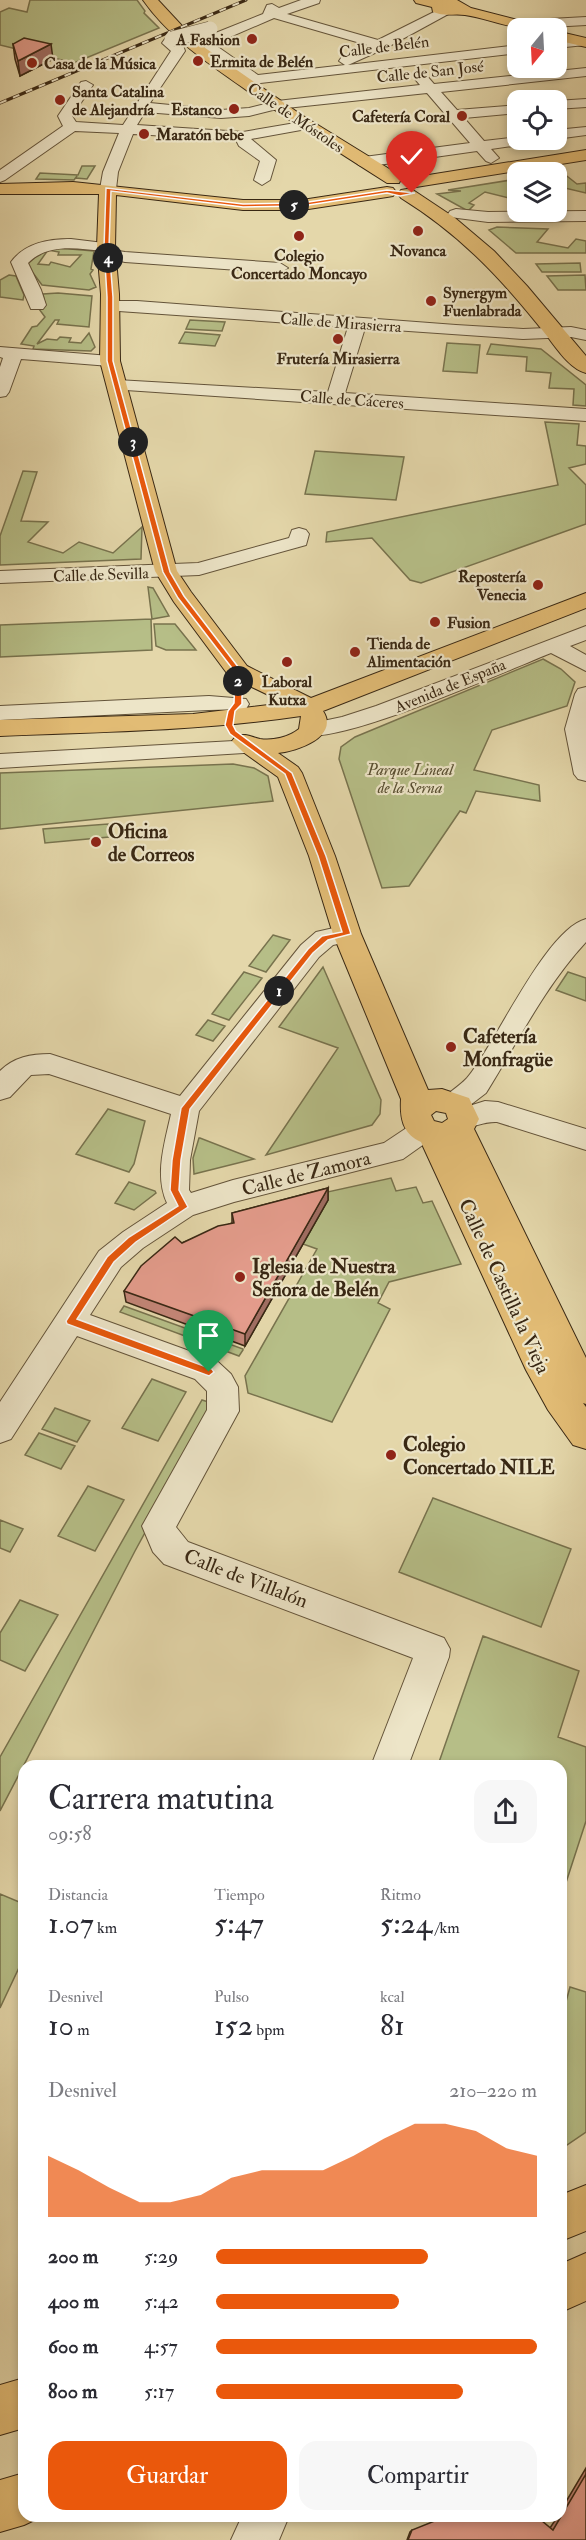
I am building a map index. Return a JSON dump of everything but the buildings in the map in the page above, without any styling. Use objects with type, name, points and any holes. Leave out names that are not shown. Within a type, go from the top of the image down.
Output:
[{"type":"main road","name":"Calle de Móstoles","points":[[150,0],[185,40],[245,75],[273,106],[364,162],[390,185]]},
{"type":"main road","points":[[421,0],[453,6],[507,22]]},
{"type":"main road","points":[[567,38],[583,42]]},
{"type":"main road","points":[[416,188],[498,167],[586,154]]},
{"type":"main road","points":[[0,189],[72,187],[108,189],[243,206],[302,205],[390,185],[416,188],[586,162]]},
{"type":"main road","points":[[416,188],[474,226],[523,275],[586,351]]},
{"type":"main road","points":[[416,188],[571,334],[571,354],[586,367]]},
{"type":"main road","points":[[108,189],[110,361],[166,572],[181,597],[239,672],[287,696]]},
{"type":"main road","name":"Avenida de España","points":[[239,727],[255,696],[326,696],[358,688],[586,600]]},
{"type":"main road","name":"Avenida de España","points":[[0,745],[311,723],[586,618]]},
{"type":"main road","points":[[239,672],[239,727]]},
{"type":"main road","name":"Avenida de España","points":[[0,728],[239,727],[285,745],[358,688]]},
{"type":"main road","name":"Avenida de España","points":[[287,696],[311,723]]},
{"type":"main road","name":"Calle de Castilla la Vieja","points":[[311,723],[311,771],[364,931],[386,988],[429,1080],[538,1360],[560,1400],[586,1434]]},
{"type":"main road","name":"Calle de Castilla la Vieja","points":[[239,727],[289,773],[322,856],[346,934],[416,1099],[442,1118],[586,1388]]},
{"type":"main road","points":[[567,2216],[586,2208]]},
{"type":"main road","points":[[567,2285],[586,2277]]},
{"type":"main road","points":[[0,2410],[18,2405]]},
{"type":"main road","points":[[0,2506],[18,2501]]},
{"type":"street","points":[[293,0],[218,37],[210,43],[212,49],[245,75],[324,69],[381,45],[453,6]]},
{"type":"street","points":[[108,189],[109,176],[129,129],[173,60],[178,48],[169,43],[172,39],[314,0]]},
{"type":"street","points":[[270,13],[381,45]]},
{"type":"street","points":[[567,22],[586,21]]},
{"type":"street","points":[[567,43],[583,42]]},
{"type":"street","name":"Calle de Belén","points":[[245,75],[370,66],[507,50]]},
{"type":"street","points":[[352,59],[370,66]]},
{"type":"street","points":[[407,62],[498,167]]},
{"type":"street","name":"Calle de San José","points":[[142,107],[220,114],[273,106],[586,72]]},
{"type":"street","points":[[86,85],[65,116],[66,121],[72,126],[243,136],[307,125]]},
{"type":"street","points":[[567,104],[586,102]]},
{"type":"street","points":[[455,115],[507,110]]},
{"type":"street","points":[[0,177],[72,126]]},
{"type":"street","points":[[567,133],[586,130]]},
{"type":"street","points":[[243,136],[244,143],[268,160],[262,180]]},
{"type":"street","points":[[364,162],[507,143]]},
{"type":"street","points":[[456,214],[488,217],[586,216]]},
{"type":"street","points":[[474,226],[492,222],[586,221]]},
{"type":"street","points":[[37,305],[33,290],[19,262],[27,252],[47,244],[107,250],[125,257],[280,268]]},
{"type":"street","name":"Calle de Mirasierra","points":[[110,306],[137,306],[358,323],[571,334]]},
{"type":"street","points":[[335,397],[358,323]]},
{"type":"street","points":[[0,392],[7,353],[110,361]]},
{"type":"street","name":"Calle de Cáceres","points":[[117,385],[165,386],[586,415]]},
{"type":"street","name":"Calle de Sevilla","points":[[0,577],[199,569],[299,541],[299,534]]},
{"type":"street","name":"Avenida de España","points":[[311,723],[347,723],[384,711],[586,632]]},
{"type":"street","points":[[553,645],[586,664]]},
{"type":"street","points":[[586,693],[576,729],[586,774]]},
{"type":"street","name":"Avenida de España","points":[[0,713],[239,727]]},
{"type":"street","name":"Avenida de España","points":[[0,761],[239,727]]},
{"type":"street","name":"Calle de Zamora","points":[[0,1429],[110,1259],[133,1240],[183,1207],[233,1191],[393,1152],[442,1118],[476,1086],[555,960],[586,927]]},
{"type":"street","points":[[183,1207],[175,1190],[176,1160],[186,1108],[310,951],[325,938],[346,934]]},
{"type":"street","points":[[0,1090],[12,1074],[22,1067],[34,1063],[50,1064],[186,1108]]},
{"type":"street","points":[[442,1118],[485,1111],[498,1112],[586,1140]]},
{"type":"street","name":"Calle de Villalón","points":[[70,1321],[206,1370],[222,1383],[225,1399],[223,1411],[159,1526],[165,1540],[176,1553],[432,1649],[431,1657],[391,1760]]},
{"type":"street","points":[[255,2540],[263,2522]]},
{"type":"green space","points":[[30,0],[137,0],[145,11],[144,13],[159,28],[74,63],[0,45],[0,12],[9,8],[27,12]]},
{"type":"green space","points":[[82,166],[95,166],[87,179],[76,178],[77,176],[74,180],[36,179],[40,173],[78,175]]},
{"type":"green space","points":[[567,176],[577,184],[586,183],[586,193],[567,188]]},
{"type":"green space","points":[[507,181],[507,198],[485,192],[469,203],[474,205],[468,211],[437,194],[461,191],[448,190]]},
{"type":"green space","points":[[497,227],[548,229],[537,242],[568,248],[576,239],[586,241],[586,253],[516,253],[489,230]]},
{"type":"green space","points":[[46,247],[94,251],[91,269],[93,270],[90,274],[96,287],[89,290],[42,285],[27,265],[41,249]],"holes":[[[48,250],[59,252],[58,255],[81,255],[70,267],[51,262],[49,265],[38,264]]]},
{"type":"green space","points":[[580,263],[581,272],[542,272],[536,264]]},
{"type":"green space","points":[[9,275],[16,276],[24,295],[23,300],[0,297],[0,280]]},
{"type":"green space","points":[[585,275],[586,290],[558,290],[547,276]]},
{"type":"green space","points":[[43,294],[92,296],[89,327],[57,324],[59,320],[55,320],[37,344],[47,339],[57,340],[60,337],[71,338],[69,342],[81,343],[89,333],[95,347],[91,351],[33,349],[34,346],[21,344],[32,327],[37,326],[45,317],[39,309],[45,305]]},
{"type":"green space","points":[[190,320],[225,322],[222,331],[186,329]]},
{"type":"green space","points":[[185,332],[220,335],[215,346],[179,343]]},
{"type":"green space","points":[[447,343],[480,345],[477,373],[443,371]]},
{"type":"green space","points":[[491,344],[541,349],[586,385],[586,406],[573,405],[574,389],[549,388],[551,373],[526,371],[527,357],[487,354]]},
{"type":"green space","points":[[545,422],[579,424],[577,445],[586,446],[586,464],[569,468],[586,485],[586,524],[421,583],[410,580],[372,538],[326,542],[327,532],[558,485]]},
{"type":"green space","points":[[315,451],[404,457],[396,500],[305,494]]},
{"type":"green space","points":[[23,471],[37,472],[21,521],[48,522],[28,542],[63,553],[79,542],[113,553],[142,527],[141,559],[0,565],[0,536]]},
{"type":"green space","points":[[148,587],[153,588],[169,616],[152,619]]},
{"type":"green space","points":[[151,619],[152,650],[0,657],[0,625]]},
{"type":"green space","points":[[154,624],[175,624],[196,650],[166,650],[156,646]]},
{"type":"green space","name":"Parque Lineal de la Serna","points":[[543,659],[561,669],[575,682],[567,706],[492,730],[474,770],[539,785],[540,801],[476,791],[466,813],[460,811],[409,886],[382,888],[339,759],[341,747],[355,737]]},
{"type":"green space","points":[[233,764],[254,768],[268,776],[273,801],[0,829],[0,773]]},
{"type":"green space","points":[[108,824],[109,837],[45,843],[43,829]]},
{"type":"green space","points":[[273,935],[290,940],[266,972],[249,966]]},
{"type":"green space","points":[[323,967],[381,1100],[380,1114],[372,1125],[266,1155],[338,1048],[279,1027]]},
{"type":"green space","points":[[244,972],[262,978],[229,1020],[212,1014]]},
{"type":"green space","points":[[568,972],[586,978],[586,1001],[556,990]]},
{"type":"green space","points":[[208,1020],[225,1026],[213,1041],[196,1035]]},
{"type":"green space","points":[[108,1109],[145,1121],[134,1164],[129,1172],[76,1154]]},
{"type":"green space","points":[[199,1138],[254,1159],[194,1174],[193,1158]]},
{"type":"green space","points":[[391,1178],[396,1191],[416,1187],[423,1203],[432,1201],[461,1264],[389,1282],[378,1303],[390,1309],[332,1422],[248,1393],[245,1376],[317,1249],[303,1244],[309,1196]]},
{"type":"green space","points":[[129,1182],[156,1193],[134,1210],[115,1203]]},
{"type":"green space","points":[[124,1306],[243,1350],[239,1356],[120,1312]]},
{"type":"green space","points":[[152,1379],[186,1392],[158,1441],[122,1428]]},
{"type":"green space","points":[[202,1400],[215,1404],[135,1551],[26,1760],[18,1760],[18,1776],[0,1811],[0,1757]]},
{"type":"green space","points":[[55,1408],[90,1421],[77,1442],[42,1429]]},
{"type":"green space","points":[[39,1433],[75,1446],[61,1469],[25,1455]]},
{"type":"green space","points":[[88,1486],[124,1500],[95,1551],[58,1536]]},
{"type":"green space","points":[[433,1498],[571,1549],[541,1627],[399,1572]]},
{"type":"green space","points":[[0,1520],[23,1529],[10,1552],[0,1548]]},
{"type":"green space","points":[[20,1600],[58,1615],[25,1671],[0,1660],[0,1633]]},
{"type":"green space","points":[[483,1636],[579,1671],[558,1737],[586,1747],[586,1821],[567,1880],[567,1760],[440,1760]]},
{"type":"green space","points":[[0,1894],[18,1902],[18,1970],[0,2008]]},
{"type":"green space","points":[[570,1987],[586,1992],[586,2132],[567,2145],[567,1998]]},
{"type":"railway","points":[[0,103],[246,0]]},
{"type":"place","name":"A Fashion","points":[[252,39]]},
{"type":"place","name":"Ermita de Belén","points":[[198,61]]},
{"type":"place","name":"Casa de la Música","points":[[32,63]]},
{"type":"place","name":"Santa Catalina de Alejandría","points":[[60,100]]},
{"type":"place","name":"Estanco","points":[[234,109]]},
{"type":"place","name":"Cafetería Coral","points":[[462,116]]},
{"type":"place","name":"Maratón bebe","points":[[144,134]]},
{"type":"place","name":"Novanca","points":[[418,231]]},
{"type":"place","name":"Colegio Concertado Moncayo","points":[[299,236]]},
{"type":"place","name":"Synergym Fuenlabrada","points":[[431,301]]},
{"type":"place","name":"Frutería Mirasierra","points":[[338,339]]},
{"type":"place","name":"Repostería Venecia","points":[[538,585]]},
{"type":"place","name":"Fusion","points":[[435,622]]},
{"type":"place","name":"Tienda de Alimentación","points":[[355,652]]},
{"type":"place","name":"Laboral Kutxa","points":[[287,662]]},
{"type":"place","name":"Oficina de Correos","points":[[96,842]]},
{"type":"place","name":"Cafetería Monfragüe","points":[[451,1047]]},
{"type":"place","name":"Iglesia de Nuestra Señora de Belén","points":[[240,1277]]},
{"type":"place","name":"Colegio Concertado NILE","points":[[391,1455]]},
{"type":"route","points":[[209,1372],[70,1321],[110,1259],[133,1240],[183,1207],[175,1190],[176,1160],[186,1108],[310,951],[325,938],[346,934],[322,856],[289,773],[233,732],[229,725],[228,718],[238,704],[239,672],[216,639],[181,597],[166,572],[110,361],[109,264],[106,247],[108,189],[243,206],[302,205],[387,192],[412,193]]}]
